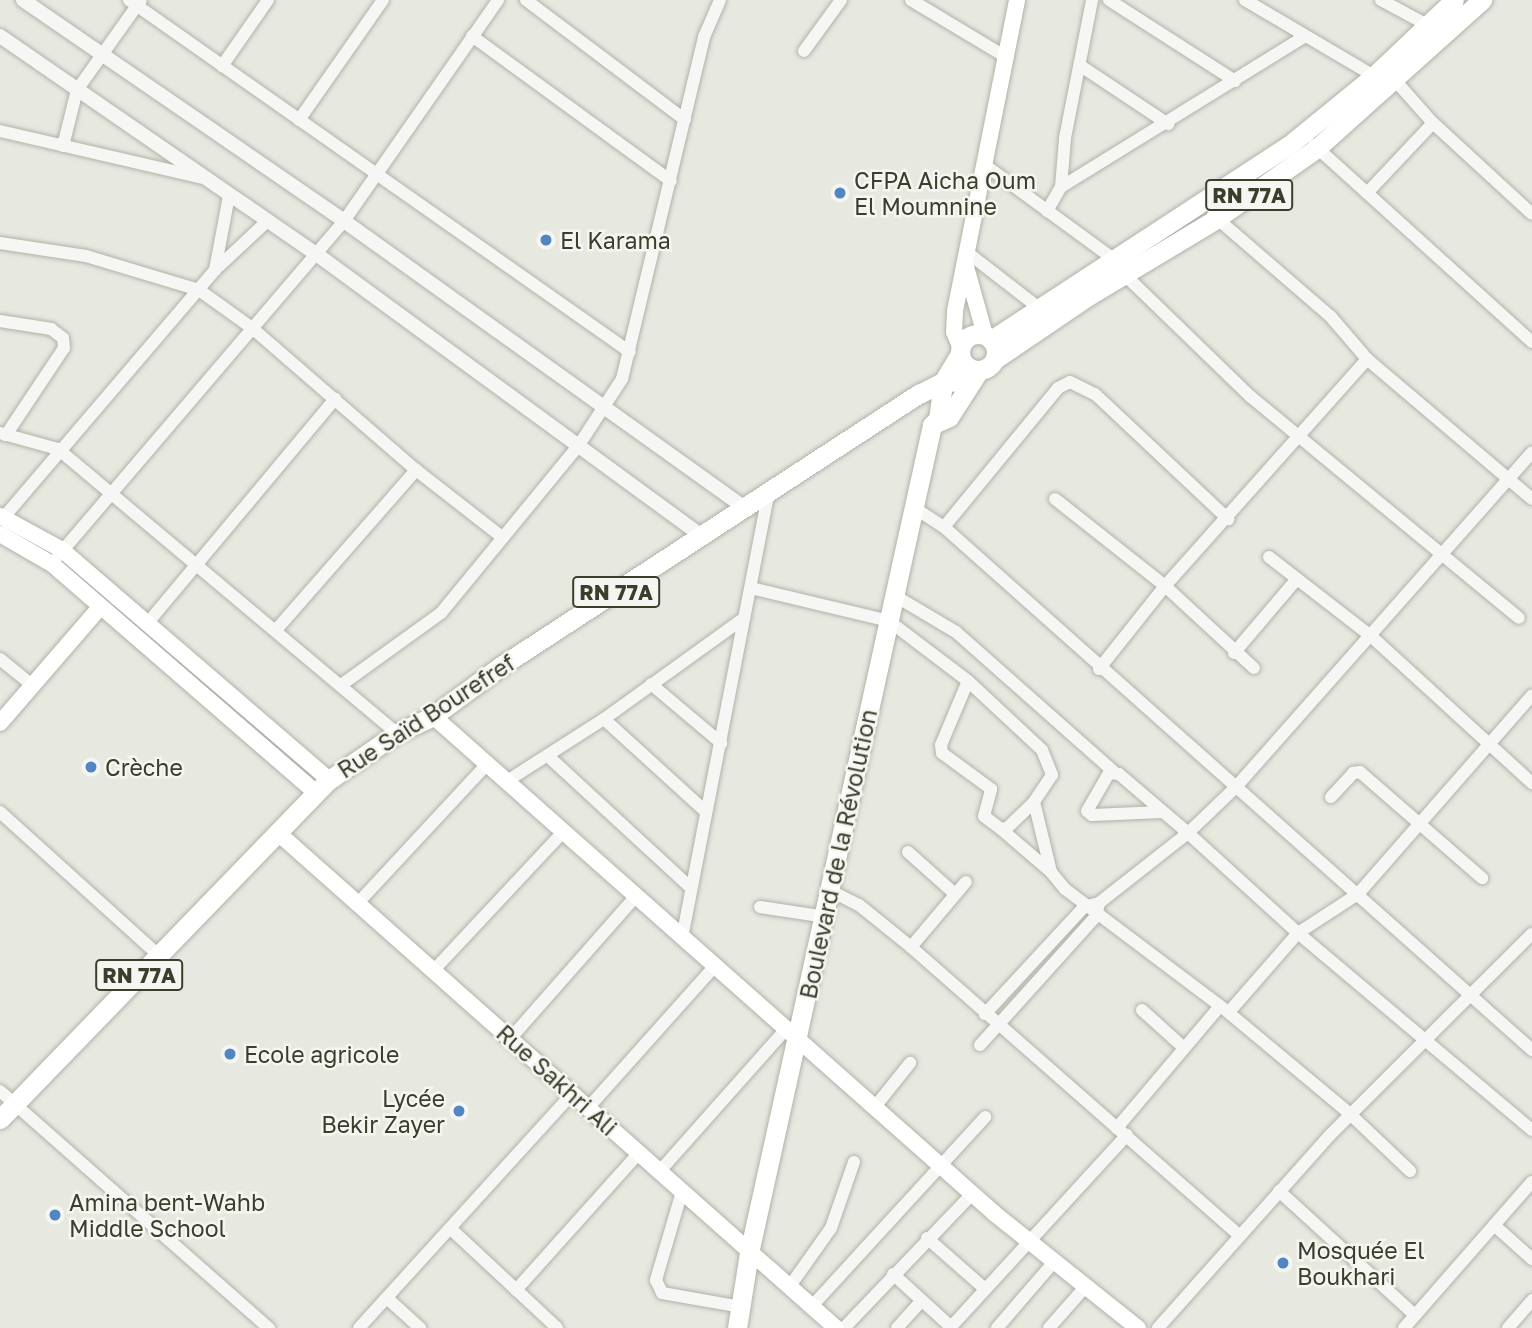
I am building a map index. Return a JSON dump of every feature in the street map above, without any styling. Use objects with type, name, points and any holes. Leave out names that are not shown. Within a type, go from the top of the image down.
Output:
[{"type":"main road","points":[[977,377],[968,367],[960,350],[954,317],[1017,0]]},
{"type":"main road","points":[[1435,30],[1454,0]]},
{"type":"main road","name":"RN 77A","points":[[977,377],[1045,314],[1210,211],[1310,142],[1435,30],[1482,0]]},
{"type":"main road","points":[[932,425],[949,418],[977,377],[988,337],[967,259]]},
{"type":"main road","points":[[943,382],[970,335],[988,337],[1045,314]]},
{"type":"main road","points":[[943,382],[977,377]]},
{"type":"main road","name":"Rue Saïd Bourefref","points":[[0,1119],[7,1097],[158,955],[322,786],[397,733],[433,716],[501,666],[701,536],[768,496],[919,394],[943,382]]},
{"type":"main road","name":"Boulevard de la Révolution","points":[[737,1328],[792,1034],[825,917],[889,621],[897,597],[913,507],[932,425],[938,419],[943,382]]},
{"type":"main road","points":[[2,517],[146,625],[322,786]]},
{"type":"main road","points":[[0,534],[57,557],[100,607],[322,786]]},
{"type":"main road","points":[[0,723],[100,607]]},
{"type":"main road","points":[[433,716],[972,1194],[1053,1263],[1138,1328]]},
{"type":"main road","name":"Rue Sakhri Ali","points":[[278,832],[573,1093],[681,1195],[813,1305],[836,1328]]},
{"type":"street","points":[[23,0],[344,221],[746,509]]},
{"type":"street","points":[[222,66],[268,0]]},
{"type":"street","points":[[299,120],[383,0]]},
{"type":"street","points":[[57,557],[344,221],[498,0]]},
{"type":"street","points":[[526,0],[685,120]]},
{"type":"street","points":[[804,51],[841,0]]},
{"type":"street","points":[[912,0],[1006,57]]},
{"type":"street","points":[[1047,211],[1061,187],[1065,138],[1092,0]]},
{"type":"street","points":[[1109,0],[1234,81]]},
{"type":"street","points":[[1245,0],[1304,37],[1384,77],[1532,214]]},
{"type":"street","points":[[1381,0],[1435,30]]},
{"type":"street","points":[[63,146],[77,90],[135,2],[630,352]]},
{"type":"street","points":[[341,685],[425,629],[606,409],[630,352],[704,37],[716,2]]},
{"type":"street","points":[[0,36],[265,223],[315,253],[701,536]]},
{"type":"street","points":[[472,36],[671,181]]},
{"type":"street","points":[[1061,187],[1168,124],[1304,37]]},
{"type":"street","points":[[1081,66],[1168,124]]},
{"type":"street","points":[[1367,193],[1433,123]]},
{"type":"street","points":[[0,131],[203,178]]},
{"type":"street","points":[[1310,142],[1532,342]]},
{"type":"street","points":[[985,165],[1121,268],[1251,397],[1303,436],[1519,618]]},
{"type":"street","points":[[215,270],[229,197]]},
{"type":"street","points":[[1210,211],[1331,317],[1367,359],[1532,499]]},
{"type":"street","points":[[2,517],[215,270],[265,223]]},
{"type":"street","points":[[0,243],[86,256],[199,290],[252,328],[416,470],[502,537]]},
{"type":"street","points":[[967,259],[1045,314]]},
{"type":"street","points":[[0,321],[51,329],[63,338],[64,348],[3,434],[58,449],[397,733]]},
{"type":"street","points":[[1099,670],[1165,586],[1303,436],[1367,359]]},
{"type":"street","points":[[944,527],[1058,388],[1070,382],[1095,394],[1228,519]]},
{"type":"street","points":[[146,625],[335,399]]},
{"type":"street","points":[[980,1045],[1097,909],[1188,833],[1235,789],[1372,637],[1532,452]]},
{"type":"street","points":[[276,630],[416,470]]},
{"type":"street","points":[[682,938],[768,496]]},
{"type":"street","points":[[1055,499],[1165,586],[1234,653],[1254,668]]},
{"type":"street","points":[[913,507],[944,527],[1099,670],[1358,894],[1471,999],[1532,1050]]},
{"type":"street","points":[[1269,557],[1372,637],[1532,783]]},
{"type":"street","points":[[1234,653],[1296,580]]},
{"type":"street","points":[[751,588],[889,621],[968,681],[1051,762],[1052,775],[1034,802],[1001,830]]},
{"type":"street","points":[[897,597],[957,632],[1113,771],[1188,833],[1298,933],[1532,1130]]},
{"type":"street","points":[[507,781],[549,757],[744,618]]},
{"type":"street","points":[[0,659],[32,685]]},
{"type":"street","points":[[968,681],[942,745],[942,753],[991,789],[984,816],[1051,872],[1084,907],[1097,909],[1224,1009],[1350,1114],[1410,1171]]},
{"type":"street","points":[[651,684],[721,743]]},
{"type":"street","points":[[893,1274],[951,1328],[1031,1242],[1122,1132],[1183,1047],[1298,933],[1358,894],[1532,695]]},
{"type":"street","points":[[604,719],[705,811]]},
{"type":"street","points":[[549,757],[690,887]]},
{"type":"street","points":[[357,904],[486,765]]},
{"type":"street","points":[[1113,771],[1088,803],[1087,811],[1092,815],[1162,811]]},
{"type":"street","points":[[1331,797],[1353,773],[1360,772],[1482,878]]},
{"type":"street","points":[[1034,802],[1051,872]]},
{"type":"street","points":[[0,812],[158,955]]},
{"type":"street","points":[[433,971],[563,832]]},
{"type":"street","points":[[908,852],[956,894]]},
{"type":"street","points":[[911,947],[967,882]]},
{"type":"street","points":[[829,890],[859,905],[911,947],[1240,1236]]},
{"type":"street","points":[[510,1039],[635,897]]},
{"type":"street","points":[[985,1014],[1084,907]]},
{"type":"street","points":[[761,908],[825,917]]},
{"type":"street","points":[[1158,1328],[1350,1114],[1425,1038],[1471,999],[1532,934]]},
{"type":"street","points":[[588,1108],[714,967]]},
{"type":"street","points":[[1142,1010],[1183,1047]]},
{"type":"street","points":[[659,1172],[792,1034]]},
{"type":"street","points":[[874,1108],[911,1063]]},
{"type":"street","points":[[359,1328],[573,1093]]},
{"type":"street","points":[[7,1097],[269,1328]]},
{"type":"street","points":[[813,1305],[985,1117]]},
{"type":"street","points":[[516,1290],[638,1154]]},
{"type":"street","points":[[790,1286],[831,1228],[854,1162]]},
{"type":"street","points":[[1404,1328],[1532,1182]]},
{"type":"street","points":[[1279,1191],[1415,1315]]},
{"type":"street","points":[[844,1328],[927,1238],[972,1194]]},
{"type":"street","points":[[681,1195],[656,1280],[662,1293],[741,1307]]},
{"type":"street","points":[[1494,1225],[1532,1259]]},
{"type":"street","points":[[451,1229],[557,1328]]},
{"type":"street","points":[[927,1238],[985,1289]]},
{"type":"street","points":[[997,1328],[1053,1263]]},
{"type":"street","points":[[1049,1328],[1086,1286]]},
{"type":"street","points":[[387,1298],[420,1328]]},
{"type":"street","points":[[1508,1328],[1532,1300]]},
{"type":"street","points":[[897,1328],[921,1301]]},
{"type":"place","name":"CFPA Aicha Oum El Moumnine","points":[[840,193]]},
{"type":"place","name":"El Karama","points":[[546,240]]},
{"type":"place","name":"Crèche","points":[[91,767]]},
{"type":"place","name":"Ecole agricole","points":[[230,1054]]},
{"type":"place","name":"Lycée Bekir Zayer","points":[[459,1111]]},
{"type":"place","name":"Amina bent-Wahb Middle School","points":[[55,1215]]},
{"type":"place","name":"Mosquée El Boukhari","points":[[1283,1263]]}]
